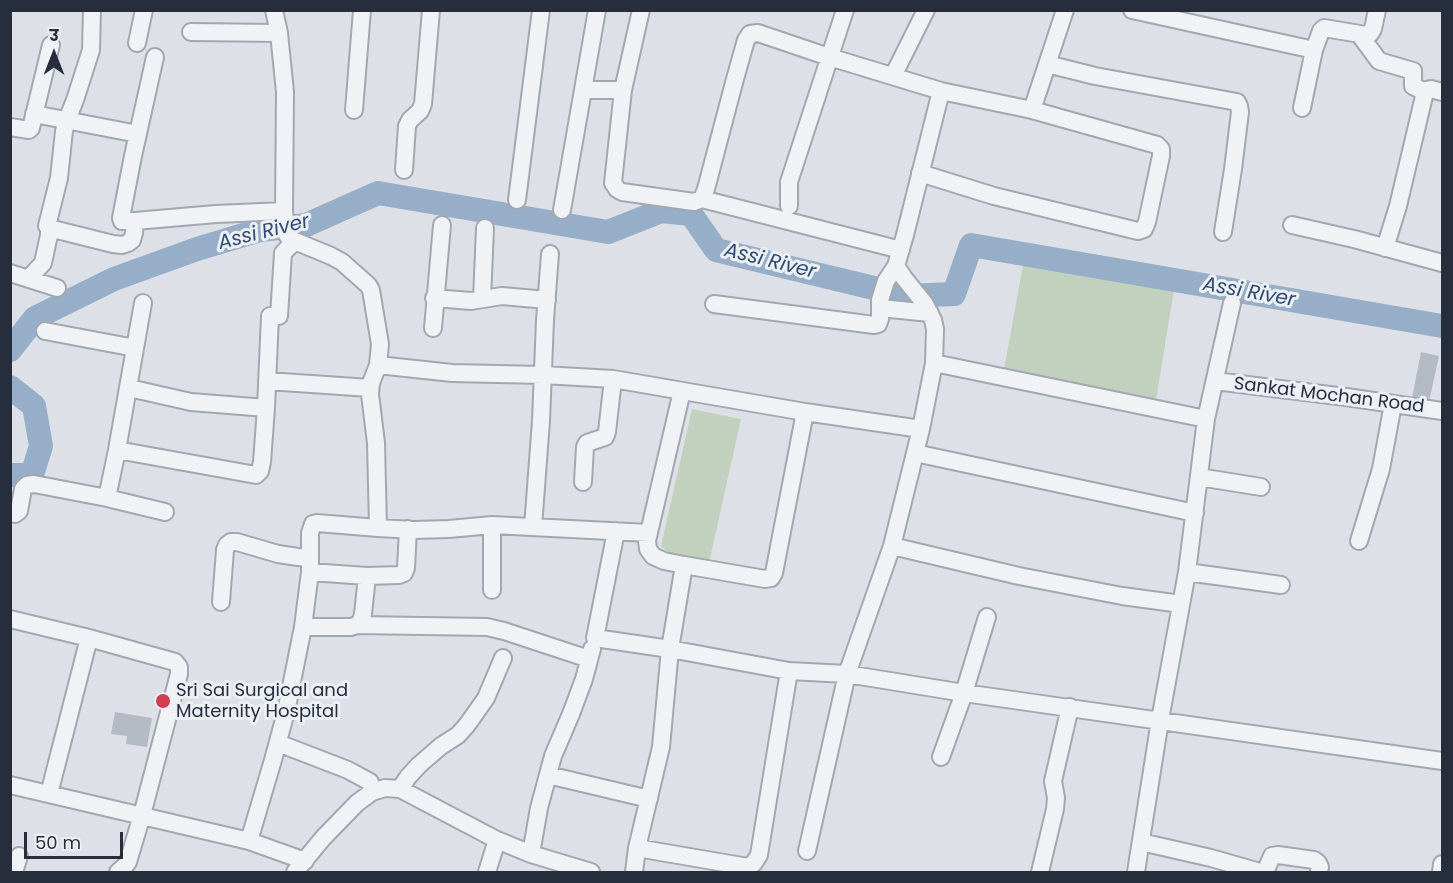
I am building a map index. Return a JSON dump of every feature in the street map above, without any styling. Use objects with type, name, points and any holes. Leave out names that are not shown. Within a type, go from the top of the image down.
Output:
[{"type":"street","points":[[29,278],[43,263],[49,235],[47,223],[59,178],[64,131],[91,50],[92,10]]},
{"type":"street","points":[[137,43],[144,10]]},
{"type":"street","points":[[117,450],[256,475],[260,471],[274,316],[283,253],[291,238],[284,214],[285,92],[279,33],[274,10]]},
{"type":"street","points":[[354,110],[362,10]]},
{"type":"street","points":[[404,170],[407,126],[423,104],[431,10]]},
{"type":"street","points":[[517,200],[541,10]]},
{"type":"street","points":[[562,210],[597,10]]},
{"type":"street","points":[[641,10],[623,90],[613,183],[616,189],[622,192],[694,202],[702,199],[901,250]]},
{"type":"street","points":[[789,206],[789,182],[845,10]]},
{"type":"street","points":[[893,76],[926,10]]},
{"type":"street","points":[[1032,110],[1065,10]]},
{"type":"street","points":[[1132,10],[1314,50]]},
{"type":"street","points":[[1302,108],[1314,50],[1321,31],[1324,28],[1370,34],[1377,10]]},
{"type":"street","points":[[191,32],[279,33]]},
{"type":"street","points":[[702,199],[746,40],[750,34],[758,33],[941,91],[1032,110],[1156,145],[1161,149],[1144,229],[1138,231],[994,196],[920,173]]},
{"type":"street","points":[[1359,34],[1379,61],[1413,71],[1413,86],[1425,92],[1427,90],[1443,92]]},
{"type":"street","points":[[10,127],[29,130],[31,128],[51,45]]},
{"type":"street","points":[[155,57],[122,220],[135,221],[216,214],[284,214]]},
{"type":"street","points":[[1047,64],[1095,76],[1236,102],[1240,112],[1223,232]]},
{"type":"street","points":[[584,90],[623,90]]},
{"type":"street","points":[[807,851],[847,674],[892,546],[921,429],[934,363],[935,329],[928,309],[900,272],[901,250],[941,91]]},
{"type":"street","points":[[1385,248],[1398,206],[1425,92]]},
{"type":"street","points":[[34,114],[138,134]]},
{"type":"street","points":[[49,228],[112,244],[122,244],[132,240],[135,221]]},
{"type":"street","points":[[433,328],[442,225]]},
{"type":"street","points":[[1292,225],[1345,236],[1443,263]]},
{"type":"street","points":[[482,299],[485,228]]},
{"type":"street","points":[[291,238],[342,262],[371,290],[380,344],[378,365],[370,388],[370,406],[376,443],[378,528]]},
{"type":"street","points":[[533,527],[550,254]]},
{"type":"street","points":[[714,304],[874,325],[878,324],[880,319],[880,304],[886,281],[900,272]]},
{"type":"street","points":[[10,273],[57,288]]},
{"type":"street","points":[[434,298],[471,301],[502,296],[547,300]]},
{"type":"street","points":[[107,498],[143,303]]},
{"type":"street","points":[[1136,873],[1160,720],[1187,572],[1206,419],[1232,303]]},
{"type":"street","points":[[880,304],[928,309]]},
{"type":"street","points":[[45,330],[135,348]]},
{"type":"street","points":[[934,363],[1206,419]]},
{"type":"street","points":[[378,365],[452,373],[613,379],[921,429]]},
{"type":"street","points":[[584,482],[585,447],[587,443],[605,437],[607,432],[613,379]]},
{"type":"street","points":[[267,381],[370,388]]},
{"type":"street","name":"Sankat Mochan Road","points":[[1215,381],[1443,411]]},
{"type":"street","points":[[129,388],[190,402],[266,408]]},
{"type":"street","points":[[682,391],[647,542],[648,549],[653,556],[664,561],[765,579],[771,578],[774,573],[805,411]]},
{"type":"street","points":[[1359,541],[1381,469],[1393,404]]},
{"type":"street","points":[[915,453],[1195,513]]},
{"type":"street","points":[[1199,477],[1261,487]]},
{"type":"street","points":[[10,513],[15,514],[19,511],[23,489],[27,485],[34,484],[165,512]]},
{"type":"street","points":[[249,841],[286,712],[303,627],[310,565],[310,533],[313,524],[408,529],[449,529],[492,525],[649,533]]},
{"type":"street","points":[[492,525],[492,591]]},
{"type":"street","points":[[221,602],[225,550],[226,545],[231,542],[298,557],[310,565],[367,576],[399,575],[404,573],[406,568],[408,529]]},
{"type":"street","points":[[531,854],[539,808],[553,756],[571,714],[595,638],[616,531]]},
{"type":"street","points":[[892,546],[1019,576],[1122,596],[1182,604]]},
{"type":"street","points":[[634,873],[637,849],[661,747],[670,649],[684,565]]},
{"type":"street","points":[[1187,572],[1281,585]]},
{"type":"street","points":[[357,625],[363,614],[367,576]]},
{"type":"street","points":[[941,757],[964,693],[987,617]]},
{"type":"street","points":[[10,619],[174,662],[179,667],[142,815],[128,862],[118,873]]},
{"type":"street","points":[[303,627],[357,625],[487,627],[589,659]]},
{"type":"street","points":[[49,794],[89,638]]},
{"type":"street","points":[[595,638],[789,671],[847,674],[964,693],[1443,761]]},
{"type":"street","points":[[400,789],[419,765],[458,735],[467,725],[486,698],[503,658]]},
{"type":"street","points":[[637,849],[756,870],[754,863],[759,855],[789,671]]},
{"type":"street","points":[[1040,873],[1055,809],[1053,781],[1070,707]]},
{"type":"street","points":[[278,743],[348,770],[370,782],[372,792]]},
{"type":"street","points":[[548,775],[649,800]]},
{"type":"street","points":[[10,785],[249,841],[300,867],[323,838],[357,803],[372,792],[385,788],[400,789],[497,840],[585,872]]},
{"type":"street","points":[[487,873],[497,840]]},
{"type":"street","points":[[1141,842],[1210,865],[1260,872],[1266,870],[1272,856],[1314,860],[1320,867],[1319,873]]},
{"type":"street","points":[[14,873],[19,856]]},
{"type":"street","points":[[1441,873],[1443,864]]},
{"type":"green space","points":[[1023,265],[1174,290],[1156,400],[1004,369]]},
{"type":"green space","points":[[692,409],[741,419],[709,563],[674,557],[661,546]]},
{"type":"building","points":[[1421,352],[1439,356],[1429,402],[1412,398]]},
{"type":"building","points":[[115,712],[152,718],[147,747],[126,744],[127,736],[111,734]]},
{"type":"waterway","name":"Assi River","points":[[10,350],[35,318],[114,279],[197,249],[260,230],[306,225],[378,193],[608,232],[661,211],[691,214],[716,250],[907,296],[954,294],[971,245],[1442,326]]},
{"type":"waterway","name":"Assi River","points":[[10,387],[34,406],[41,446],[32,475],[10,475]]},
{"type":"place","name":"Sri Sai Surgical and Maternity Hospital","points":[[163,701]]}]
